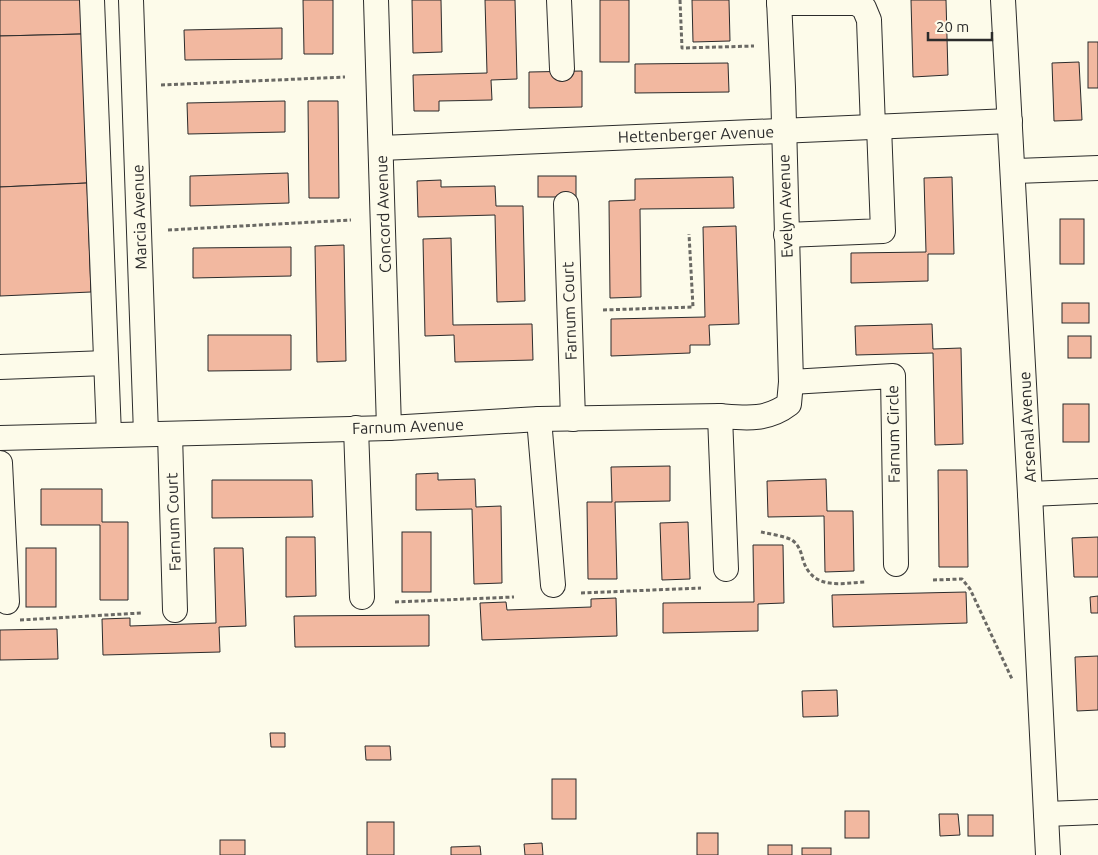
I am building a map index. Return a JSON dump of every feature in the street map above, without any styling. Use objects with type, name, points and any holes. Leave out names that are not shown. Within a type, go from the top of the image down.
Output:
[{"type":"street","points":[[92,0],[109,435]]},
{"type":"street","name":"Marcia Avenue","points":[[131,0],[146,434]]},
{"type":"street","name":"Concord Avenue","points":[[376,0],[389,428]]},
{"type":"street","points":[[559,0],[562,69]]},
{"type":"street","name":"Arsenal Avenue","points":[[1003,0],[1048,855]]},
{"type":"street","points":[[779,2],[856,4],[864,8],[869,20],[883,231],[786,235]]},
{"type":"street","name":"Evelyn Avenue","points":[[779,2],[791,382]]},
{"type":"street","name":"Hettenberger Avenue","points":[[381,148],[1010,121]]},
{"type":"street","points":[[1013,171],[1098,168]]},
{"type":"street","name":"Farnum Court","points":[[566,204],[573,419]]},
{"type":"street","points":[[0,367],[106,364]]},
{"type":"street","name":"Farnum Circle","points":[[791,382],[893,376],[896,564]]},
{"type":"street","name":"Farnum Avenue","points":[[0,438],[389,428],[539,419],[763,417],[779,412],[789,404],[791,382]]},
{"type":"street","points":[[720,416],[726,569]]},
{"type":"street","points":[[539,419],[553,585]]},
{"type":"street","points":[[356,428],[362,597]]},
{"type":"street","name":"Farnum Court","points":[[170,434],[175,610]]},
{"type":"street","points":[[0,463],[13,611]]},
{"type":"street","points":[[1030,494],[1098,491]]},
{"type":"street","points":[[1046,814],[1098,812]]},
{"type":"path","points":[[680,0],[682,48],[754,46]]},
{"type":"path","points":[[161,85],[345,76]]},
{"type":"path","points":[[168,230],[351,220]]},
{"type":"path","points":[[603,310],[693,307],[690,234]]},
{"type":"path","points":[[762,532],[792,540],[800,549],[805,566],[814,577],[826,584],[866,582]]},
{"type":"path","points":[[933,580],[962,579],[970,589],[1012,679]]},
{"type":"path","points":[[580,593],[700,588]]},
{"type":"path","points":[[395,602],[514,596]]},
{"type":"path","points":[[13,611],[141,613]]},
{"type":"building","points":[[0,0],[80,0],[82,34],[0,36]]},
{"type":"building","points":[[303,0],[333,0],[333,54],[304,54]]},
{"type":"building","points":[[412,0],[441,0],[442,52],[413,53]]},
{"type":"building","points":[[485,0],[515,0],[517,79],[491,80],[492,100],[439,101],[439,111],[414,111],[413,75],[487,73]]},
{"type":"building","points":[[600,0],[629,0],[629,62],[600,62]]},
{"type":"building","points":[[692,0],[729,0],[730,41],[693,42]]},
{"type":"building","points":[[911,0],[946,0],[948,75],[913,77]]},
{"type":"building","points":[[282,28],[282,59],[185,60],[184,30]]},
{"type":"building","points":[[82,34],[87,183],[0,187],[0,36]]},
{"type":"building","points":[[1088,42],[1098,42],[1098,88],[1088,88]]},
{"type":"building","points":[[1079,62],[1082,120],[1054,121],[1052,63]]},
{"type":"building","points":[[728,63],[729,92],[635,93],[635,64]]},
{"type":"building","points":[[582,71],[582,107],[529,108],[529,72]]},
{"type":"building","points":[[285,101],[285,132],[188,134],[187,103]]},
{"type":"building","points":[[308,101],[338,101],[339,198],[309,198]]},
{"type":"building","points":[[288,173],[289,203],[190,206],[190,176]]},
{"type":"building","points":[[538,176],[576,176],[576,197],[538,197]]},
{"type":"building","points":[[733,177],[734,208],[640,209],[641,297],[610,298],[609,201],[635,200],[635,179]]},
{"type":"building","points":[[952,177],[954,254],[928,254],[928,281],[851,283],[851,253],[926,252],[924,178]]},
{"type":"building","points":[[441,180],[441,187],[495,186],[496,206],[523,206],[525,301],[497,302],[495,215],[418,217],[417,181]]},
{"type":"building","points":[[87,183],[91,292],[0,296],[0,187]]},
{"type":"building","points":[[1060,219],[1084,219],[1084,264],[1060,264]]},
{"type":"building","points":[[736,226],[739,324],[709,325],[710,345],[690,345],[690,353],[611,356],[611,319],[705,317],[703,227]]},
{"type":"building","points":[[451,238],[453,325],[532,324],[533,360],[455,362],[454,335],[425,336],[423,239]]},
{"type":"building","points":[[344,245],[346,361],[317,362],[315,246]]},
{"type":"building","points":[[291,247],[291,276],[193,278],[193,248]]},
{"type":"building","points":[[1062,303],[1089,303],[1089,323],[1062,323]]},
{"type":"building","points":[[932,324],[933,349],[961,348],[963,444],[935,445],[933,353],[856,355],[855,326]]},
{"type":"building","points":[[208,335],[291,335],[291,370],[208,371]]},
{"type":"building","points":[[1068,336],[1091,336],[1091,358],[1068,358]]},
{"type":"building","points":[[1063,404],[1089,404],[1089,442],[1063,442]]},
{"type":"building","points":[[670,466],[670,501],[615,502],[617,579],[588,579],[587,502],[612,502],[611,467]]},
{"type":"building","points":[[938,470],[967,470],[968,567],[939,567]]},
{"type":"building","points":[[438,473],[438,480],[475,479],[476,507],[501,506],[502,583],[474,584],[472,509],[416,510],[416,474]]},
{"type":"building","points":[[826,479],[827,511],[853,511],[854,571],[825,572],[824,516],[768,517],[767,481]]},
{"type":"building","points":[[212,480],[312,480],[313,517],[212,518]]},
{"type":"building","points":[[41,489],[102,489],[102,522],[128,522],[128,600],[100,600],[100,525],[41,525]]},
{"type":"building","points":[[688,522],[690,579],[662,580],[660,523]]},
{"type":"building","points":[[402,532],[431,532],[431,592],[402,592]]},
{"type":"building","points":[[286,537],[315,537],[316,596],[286,597]]},
{"type":"building","points":[[1098,537],[1098,577],[1074,577],[1072,538]]},
{"type":"building","points":[[753,545],[783,545],[784,603],[758,604],[758,631],[663,633],[663,603],[754,602]]},
{"type":"building","points":[[26,548],[56,548],[56,607],[26,607]]},
{"type":"building","points":[[214,548],[243,548],[246,626],[219,627],[220,652],[103,655],[102,619],[130,618],[130,626],[216,623]]},
{"type":"building","points":[[966,592],[967,623],[833,627],[832,595]]},
{"type":"building","points":[[1098,596],[1098,613],[1091,613],[1090,597]]},
{"type":"building","points":[[616,598],[617,636],[482,640],[480,603],[506,602],[507,610],[591,607],[591,599]]},
{"type":"building","points":[[429,615],[429,646],[295,647],[294,616]]},
{"type":"building","points":[[57,629],[58,659],[0,660],[0,630]]},
{"type":"building","points":[[1098,656],[1098,710],[1077,711],[1075,657]]},
{"type":"building","points":[[837,690],[838,716],[803,717],[802,691]]},
{"type":"building","points":[[270,733],[285,733],[285,747],[271,747]]},
{"type":"building","points":[[365,746],[390,746],[391,760],[366,760]]},
{"type":"building","points":[[552,779],[576,779],[576,819],[552,819]]},
{"type":"building","points":[[845,811],[869,811],[869,838],[845,838]]},
{"type":"building","points":[[939,814],[958,814],[960,835],[940,836]]},
{"type":"building","points":[[968,815],[993,815],[993,836],[968,836]]},
{"type":"building","points":[[367,822],[394,822],[394,855],[367,855]]},
{"type":"building","points":[[697,833],[718,833],[718,855],[697,855]]},
{"type":"building","points":[[220,840],[245,840],[245,855],[220,855]]},
{"type":"building","points":[[542,843],[543,855],[525,855],[524,844]]},
{"type":"building","points":[[768,845],[792,845],[792,855],[768,855]]},
{"type":"building","points":[[480,846],[481,855],[451,855],[451,847]]},
{"type":"building","points":[[802,848],[831,848],[831,855],[802,855]]}]
